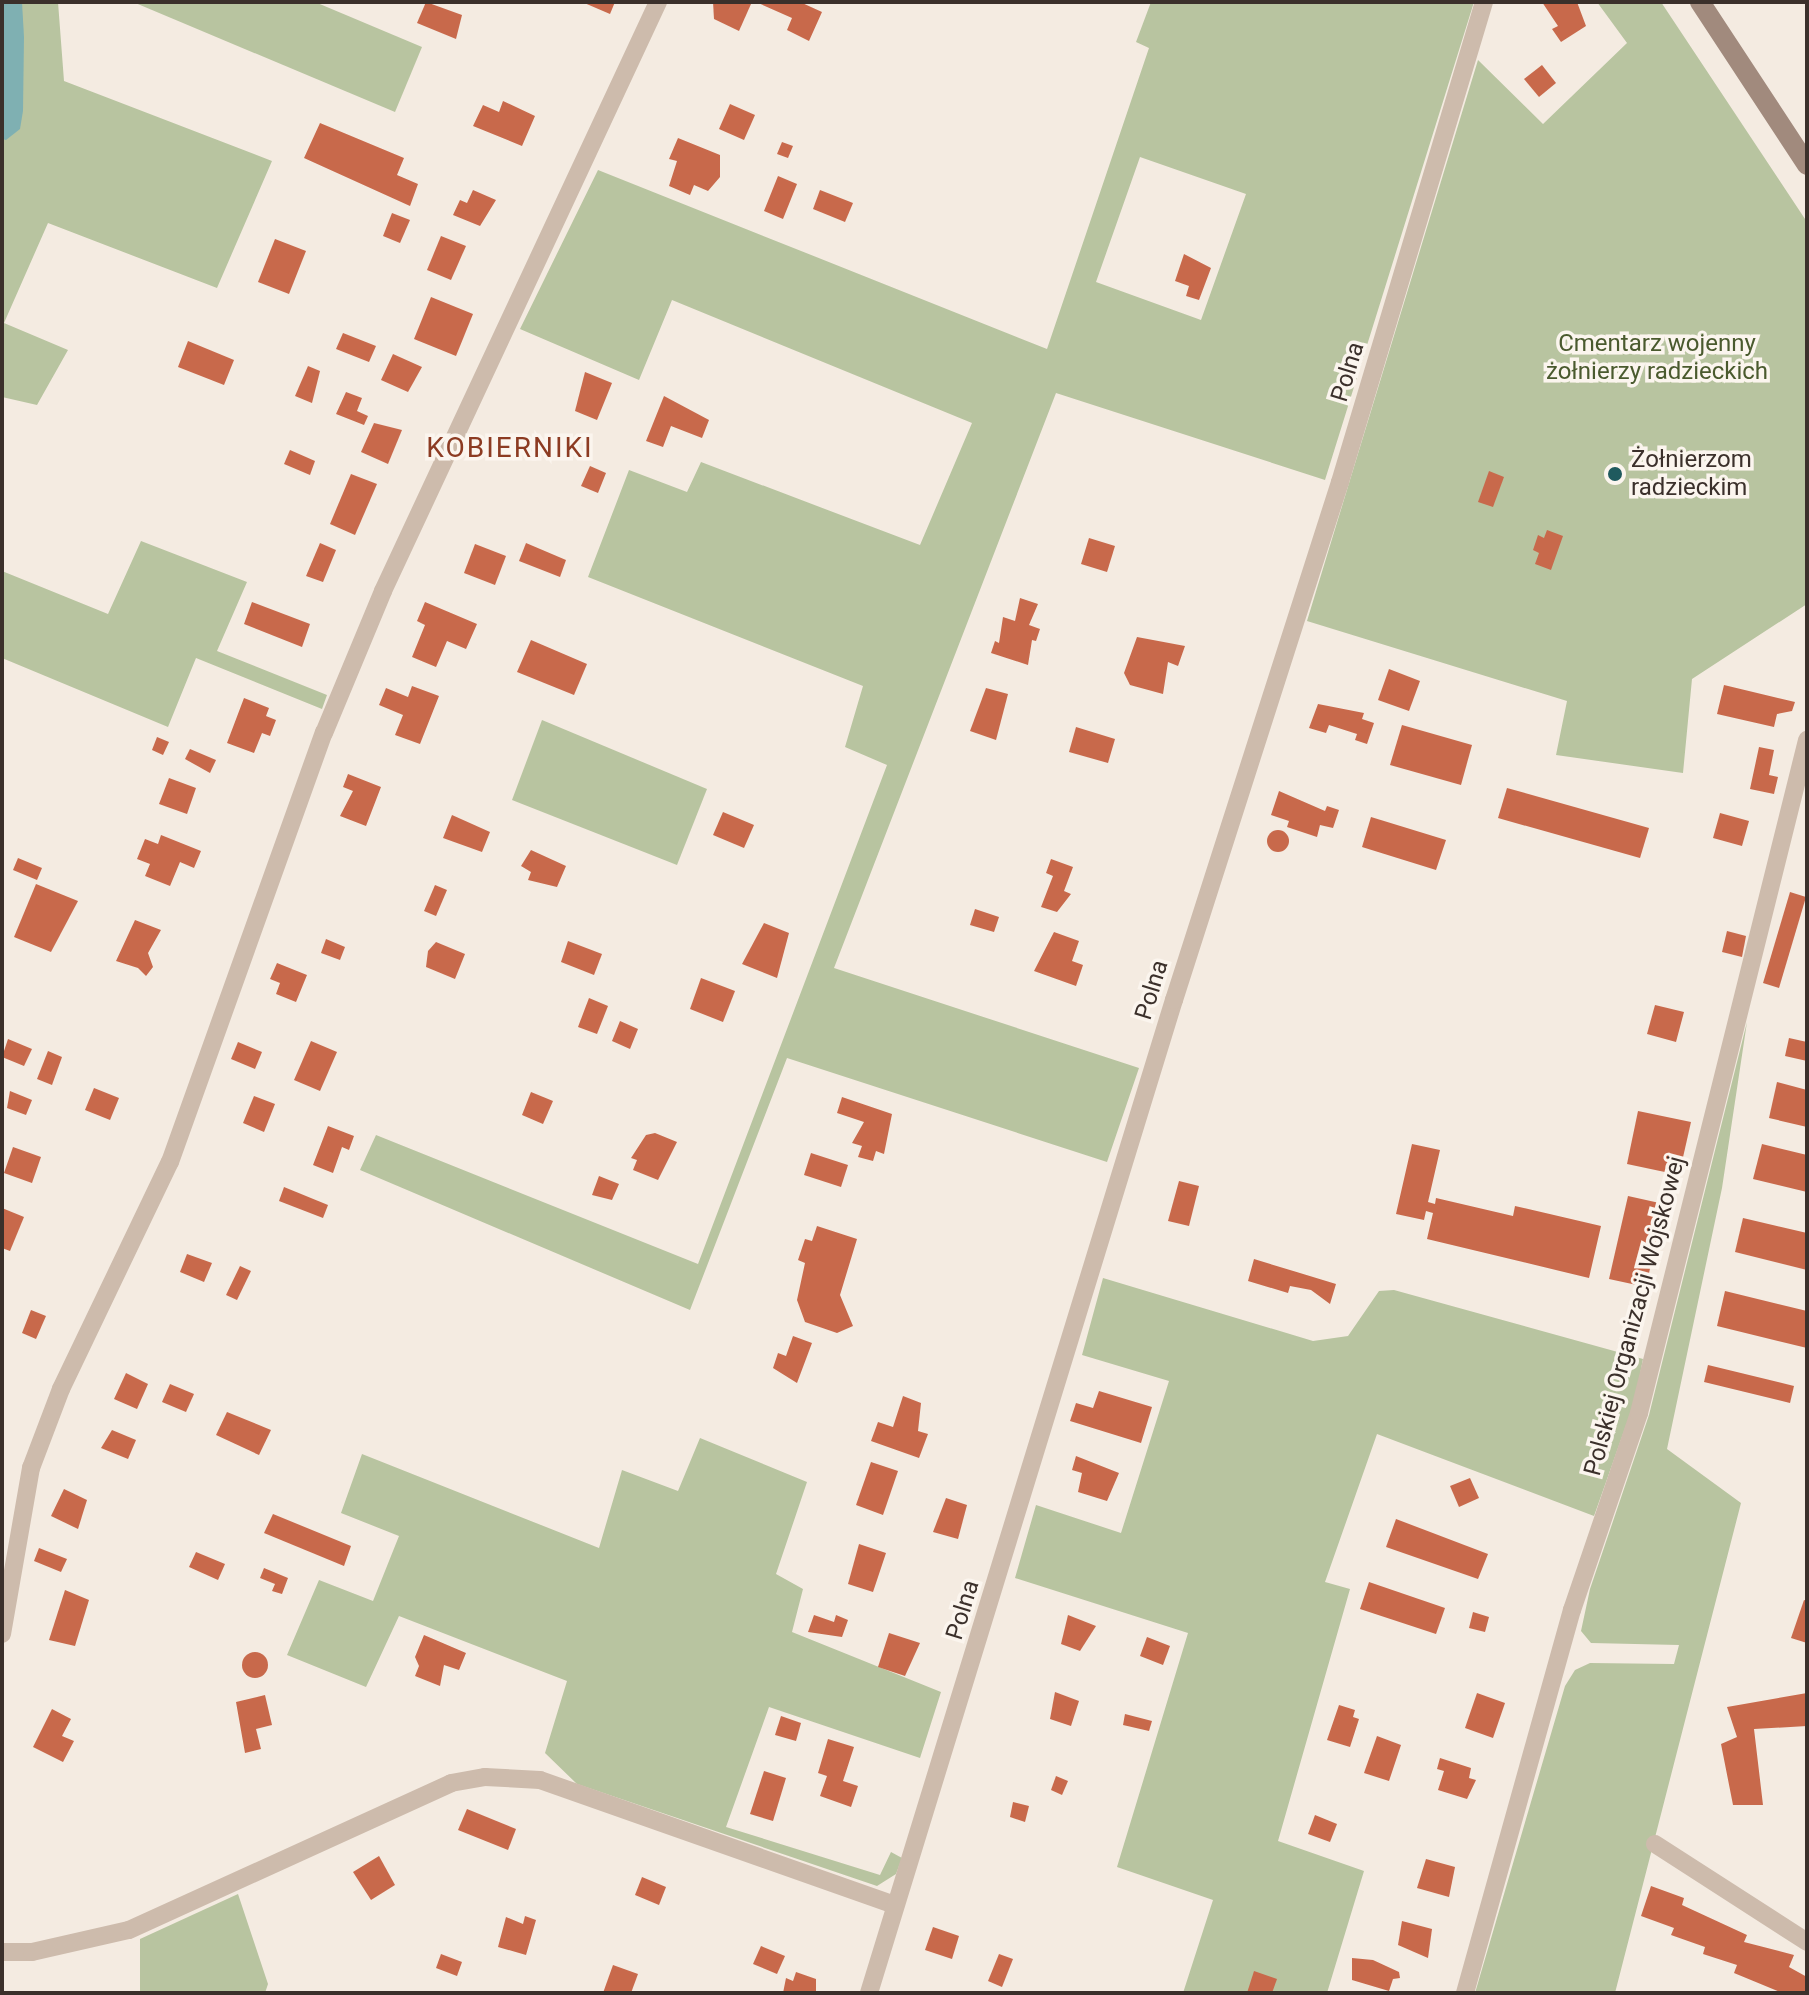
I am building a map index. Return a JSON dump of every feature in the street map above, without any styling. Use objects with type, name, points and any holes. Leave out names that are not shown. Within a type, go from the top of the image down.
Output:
[{"type":"street","points":[[2,1634],[31,1468],[61,1389],[170,1162],[324,733],[383,591],[658,2]]},
{"type":"street","name":"Polna","points":[[869,1993],[1178,985],[1340,482],[1484,2]]},
{"type":"street","points":[[1700,2],[1807,165]]},
{"type":"street","name":"Polskiej Organizacji Wojskowej","points":[[1465,1993],[1572,1610],[1639,1413],[1807,740]]},
{"type":"street","points":[[2,1952],[32,1952],[129,1930],[437,1788],[485,1777],[540,1780],[895,1905]]},
{"type":"street","points":[[1655,1844],[1807,1942]]},
{"type":"green space","points":[[2,2],[58,2],[64,81],[272,161],[217,288],[48,223],[4,323],[68,350],[37,405],[2,397]]},
{"type":"green space","points":[[133,2],[315,2],[422,47],[395,112]]},
{"type":"green space","points":[[1151,2],[1474,2],[1325,480],[1056,393],[834,968],[1139,1068],[1107,1162],[787,1058],[690,1310],[360,1170],[376,1135],[698,1264],[887,765],[845,747],[863,686],[588,577],[629,470],[687,492],[701,462],[920,545],[972,423],[672,300],[639,380],[520,329],[598,170],[1047,349],[1149,48],[1136,42]],"holes":[[[1140,157],[1246,194],[1201,320],[1096,282]]]},
{"type":"green space","name":"Cmentarz wojenny żołnierzy radzieckich","points":[[1597,2],[1661,2],[1807,222],[1807,604],[1692,679],[1683,773],[1556,755],[1567,701],[1307,621],[1478,60],[1543,124],[1627,43]]},
{"type":"green space","points":[[141,541],[247,582],[217,651],[327,695],[322,709],[196,658],[168,727],[2,658],[2,571],[108,614]]},
{"type":"green space","points":[[542,720],[707,789],[677,865],[512,800]]},
{"type":"green space","points":[[1747,1022],[1722,1188],[1667,1449],[1741,1503],[1615,1993],[1475,1993],[1565,1686],[1575,1670],[1590,1663],[1674,1664],[1679,1645],[1591,1643],[1581,1631],[1590,1589],[1649,1415]]},
{"type":"green space","points":[[1103,1278],[1313,1341],[1348,1336],[1379,1291],[1394,1290],[1643,1359],[1635,1400],[1594,1516],[1377,1434],[1325,1582],[1350,1589],[1278,1841],[1364,1871],[1327,1993],[1183,1993],[1213,1900],[1117,1867],[1188,1633],[1015,1578],[1036,1505],[1121,1533],[1169,1381],[1082,1355]]},
{"type":"green space","points":[[700,1438],[807,1482],[776,1574],[803,1589],[792,1632],[941,1692],[920,1758],[769,1707],[726,1827],[880,1875],[891,1852],[902,1858],[896,1874],[877,1886],[577,1784],[545,1753],[567,1681],[399,1616],[366,1687],[287,1655],[319,1580],[373,1601],[399,1536],[341,1513],[362,1454],[599,1548],[622,1470],[678,1491]]},
{"type":"green space","points":[[238,1894],[268,1984],[265,1993],[140,1993],[140,1939]]},
{"type":"water","points":[[2,2],[22,2],[24,37],[20,129],[6,140],[2,139]]},
{"type":"building","points":[[426,2],[462,15],[456,39],[417,23]]},
{"type":"building","points":[[582,2],[615,2],[610,14]]},
{"type":"building","points":[[713,2],[751,4],[739,31],[714,19]]},
{"type":"building","points":[[756,2],[800,2],[822,12],[809,41],[787,30],[792,18]]},
{"type":"building","points":[[1542,2],[1577,2],[1586,26],[1561,42],[1552,29],[1558,26]]},
{"type":"building","points":[[1542,65],[1556,83],[1539,97],[1524,79]]},
{"type":"building","points":[[503,101],[535,116],[522,146],[473,126],[483,105],[499,112]]},
{"type":"building","points":[[730,104],[755,115],[744,140],[719,129]]},
{"type":"building","points":[[320,123],[404,158],[397,175],[418,184],[410,206],[304,158]]},
{"type":"building","points":[[678,138],[720,155],[720,177],[708,191],[694,185],[690,195],[669,186],[677,161],[669,159]]},
{"type":"building","points":[[782,142],[793,146],[788,158],[777,154]]},
{"type":"building","points":[[778,176],[797,184],[783,219],[764,211]]},
{"type":"building","points":[[473,190],[496,200],[480,226],[453,215],[460,200],[467,203]]},
{"type":"building","points":[[820,190],[853,203],[845,222],[813,209]]},
{"type":"building","points":[[392,213],[410,220],[400,243],[383,236]]},
{"type":"building","points":[[441,236],[466,246],[451,280],[427,270]]},
{"type":"building","points":[[275,239],[306,251],[289,294],[258,282]]},
{"type":"building","points":[[1184,254],[1211,268],[1199,300],[1186,296],[1189,286],[1175,281]]},
{"type":"building","points":[[431,297],[473,314],[456,356],[414,339]]},
{"type":"building","points":[[343,333],[376,346],[369,362],[336,349]]},
{"type":"building","points":[[188,341],[234,360],[224,385],[178,367]]},
{"type":"building","points":[[393,354],[422,367],[408,392],[381,380]]},
{"type":"building","points":[[308,366],[320,371],[312,403],[295,396]]},
{"type":"building","points":[[585,372],[612,383],[597,420],[575,411]]},
{"type":"building","points":[[346,392],[362,398],[357,411],[368,416],[364,425],[336,414]]},
{"type":"building","points":[[664,396],[709,420],[702,438],[671,426],[663,447],[646,441]]},
{"type":"building","points":[[374,423],[402,430],[388,464],[361,452]]},
{"type":"building","points":[[290,450],[315,461],[310,475],[284,464]]},
{"type":"building","points":[[590,466],[606,473],[598,493],[581,486]]},
{"type":"building","points":[[1489,471],[1504,477],[1493,507],[1478,502]]},
{"type":"building","points":[[351,474],[377,484],[355,535],[330,524]]},
{"type":"building","points":[[1547,530],[1563,536],[1551,570],[1535,564],[1539,553],[1533,550],[1538,535],[1544,538]]},
{"type":"building","points":[[1089,538],[1115,546],[1107,572],[1081,564]]},
{"type":"building","points":[[320,543],[336,550],[323,582],[306,576]]},
{"type":"building","points":[[526,543],[566,560],[560,577],[519,561]]},
{"type":"building","points":[[475,544],[506,556],[495,585],[464,573]]},
{"type":"building","points":[[1020,598],[1038,604],[1029,625],[1040,629],[1036,641],[1032,640],[1028,665],[991,653],[995,641],[999,643],[1003,617],[1015,621]]},
{"type":"building","points":[[252,602],[310,624],[302,647],[244,624]]},
{"type":"building","points":[[425,602],[477,624],[466,649],[447,641],[436,667],[412,657],[425,625],[417,621]]},
{"type":"building","points":[[1137,637],[1185,646],[1178,666],[1168,662],[1163,694],[1130,685],[1124,673]]},
{"type":"building","points":[[531,640],[587,664],[574,695],[517,672]]},
{"type":"building","points":[[1389,669],[1420,681],[1409,711],[1378,700]]},
{"type":"building","points":[[1724,685],[1795,702],[1792,711],[1777,714],[1774,727],[1717,714]]},
{"type":"building","points":[[412,686],[439,696],[420,744],[395,735],[403,715],[379,705],[386,688],[408,697]]},
{"type":"building","points":[[986,688],[1008,694],[996,740],[970,731]]},
{"type":"building","points":[[244,698],[269,708],[266,716],[276,720],[270,736],[262,733],[254,753],[227,743]]},
{"type":"building","points":[[1318,704],[1364,713],[1362,719],[1374,723],[1367,744],[1355,740],[1357,734],[1329,725],[1326,733],[1309,728]]},
{"type":"building","points":[[1402,725],[1472,745],[1461,785],[1390,765]]},
{"type":"building","points":[[1076,727],[1115,739],[1108,763],[1069,752]]},
{"type":"building","points":[[157,737],[169,742],[163,755],[152,750]]},
{"type":"building","points":[[1759,747],[1774,750],[1769,775],[1778,777],[1774,794],[1750,789]]},
{"type":"building","points":[[190,749],[216,760],[210,773],[185,759]]},
{"type":"building","points":[[348,774],[381,787],[366,826],[340,816],[353,791],[343,787]]},
{"type":"building","points":[[169,778],[196,788],[187,814],[159,804]]},
{"type":"building","points":[[1507,788],[1649,828],[1640,858],[1498,818]]},
{"type":"building","points":[[1279,791],[1325,811],[1327,806],[1339,810],[1333,828],[1320,825],[1317,837],[1287,827],[1289,821],[1271,815]]},
{"type":"building","points":[[723,812],[754,825],[744,848],[713,835]]},
{"type":"building","points":[[1720,813],[1749,821],[1742,846],[1713,838]]},
{"type":"building","points":[[452,815],[490,832],[482,852],[443,838]]},
{"type":"building","points":[[1371,817],[1446,840],[1436,870],[1362,847]]},
{"type":"building","points":[[1274,830],[1282,830],[1289,841],[1282,852],[1274,852],[1267,845],[1267,837]]},
{"type":"building","points":[[161,835],[201,851],[194,868],[180,862],[170,886],[145,876],[150,864],[137,859],[145,839],[158,844]]},
{"type":"building","points":[[531,850],[566,866],[557,887],[528,880],[531,872],[521,866]]},
{"type":"building","points":[[18,858],[42,868],[37,880],[13,870]]},
{"type":"building","points":[[1051,859],[1073,867],[1064,891],[1071,894],[1057,912],[1041,907],[1053,876],[1046,873]]},
{"type":"building","points":[[36,884],[78,901],[51,952],[14,937]]},
{"type":"building","points":[[435,885],[447,890],[436,916],[424,911]]},
{"type":"building","points":[[1790,892],[1806,897],[1779,988],[1763,983]]},
{"type":"building","points":[[975,909],[999,917],[994,932],[970,925]]},
{"type":"building","points":[[135,920],[161,930],[148,953],[153,967],[146,976],[138,968],[116,961]]},
{"type":"building","points":[[764,923],[789,933],[777,978],[742,964]]},
{"type":"building","points":[[1727,931],[1746,936],[1742,957],[1722,952]]},
{"type":"building","points":[[1054,932],[1079,941],[1072,961],[1083,965],[1076,986],[1034,971]]},
{"type":"building","points":[[326,939],[345,947],[340,960],[321,953]]},
{"type":"building","points":[[568,941],[602,954],[594,975],[561,962]]},
{"type":"building","points":[[436,942],[465,954],[455,979],[426,967],[428,951]]},
{"type":"building","points":[[277,963],[307,975],[296,1002],[276,994],[280,983],[270,979]]},
{"type":"building","points":[[701,978],[735,991],[723,1022],[690,1009]]},
{"type":"building","points":[[589,998],[608,1006],[597,1034],[578,1027]]},
{"type":"building","points":[[1655,1005],[1684,1012],[1676,1042],[1647,1034]]},
{"type":"building","points":[[620,1021],[638,1029],[630,1049],[612,1041]]},
{"type":"building","points":[[1789,1038],[1807,1042],[1807,1061],[1785,1056]]},
{"type":"building","points":[[8,1039],[32,1049],[24,1066],[2,1057]]},
{"type":"building","points":[[311,1041],[337,1052],[320,1091],[294,1080]]},
{"type":"building","points":[[238,1042],[262,1052],[255,1069],[231,1059]]},
{"type":"building","points":[[48,1051],[62,1057],[52,1085],[37,1079]]},
{"type":"building","points":[[1777,1082],[1807,1090],[1807,1127],[1769,1118]]},
{"type":"building","points":[[94,1088],[119,1098],[110,1120],[85,1110]]},
{"type":"building","points":[[10,1091],[32,1100],[26,1115],[7,1108]]},
{"type":"building","points":[[531,1092],[553,1101],[543,1124],[522,1115]]},
{"type":"building","points":[[254,1096],[275,1104],[264,1132],[243,1123]]},
{"type":"building","points":[[842,1097],[892,1114],[884,1154],[876,1151],[873,1161],[858,1157],[862,1146],[852,1143],[864,1122],[837,1113]]},
{"type":"building","points":[[1638,1111],[1691,1122],[1679,1175],[1627,1164]]},
{"type":"building","points":[[328,1126],[354,1136],[349,1150],[342,1147],[333,1173],[313,1165]]},
{"type":"building","points":[[655,1133],[677,1142],[658,1180],[633,1170],[637,1160],[631,1158],[646,1135]]},
{"type":"building","points":[[1412,1144],[1440,1150],[1428,1202],[1435,1204],[1436,1198],[1513,1216],[1515,1206],[1601,1226],[1589,1278],[1427,1239],[1433,1213],[1426,1211],[1424,1220],[1396,1214]]},
{"type":"building","points":[[1762,1144],[1807,1155],[1807,1192],[1753,1179]]},
{"type":"building","points":[[13,1147],[41,1157],[32,1183],[4,1173]]},
{"type":"building","points":[[811,1153],[848,1165],[841,1187],[804,1175]]},
{"type":"building","points":[[599,1176],[619,1184],[612,1200],[592,1195]]},
{"type":"building","points":[[1179,1181],[1199,1186],[1189,1226],[1168,1221]]},
{"type":"building","points":[[284,1187],[328,1205],[323,1218],[279,1201]]},
{"type":"building","points":[[1628,1196],[1664,1204],[1646,1287],[1609,1279]]},
{"type":"building","points":[[2,1208],[24,1217],[10,1251],[2,1248]]},
{"type":"building","points":[[1743,1218],[1807,1233],[1807,1270],[1735,1252]]},
{"type":"building","points":[[817,1226],[857,1239],[840,1295],[853,1326],[837,1333],[805,1322],[797,1300],[805,1263],[798,1260],[805,1239],[812,1241]]},
{"type":"building","points":[[187,1254],[212,1263],[204,1282],[180,1272]]},
{"type":"building","points":[[1254,1259],[1336,1284],[1330,1304],[1311,1290],[1290,1286],[1288,1293],[1248,1281]]},
{"type":"building","points":[[240,1266],[251,1271],[237,1300],[226,1295]]},
{"type":"building","points":[[1725,1291],[1807,1311],[1807,1348],[1717,1326]]},
{"type":"building","points":[[1631,1308],[1646,1311],[1642,1329],[1627,1326]]},
{"type":"building","points":[[31,1310],[46,1316],[36,1339],[22,1333]]},
{"type":"building","points":[[793,1336],[812,1343],[797,1383],[773,1368],[778,1353],[786,1356]]},
{"type":"building","points":[[1708,1365],[1794,1386],[1790,1403],[1704,1382]]},
{"type":"building","points":[[126,1373],[148,1384],[137,1409],[114,1399]]},
{"type":"building","points":[[170,1384],[194,1394],[186,1412],[162,1402]]},
{"type":"building","points":[[1099,1391],[1152,1407],[1141,1443],[1070,1421],[1076,1403],[1093,1408]]},
{"type":"building","points":[[903,1396],[921,1403],[918,1431],[928,1434],[919,1458],[871,1441],[878,1422],[893,1427]]},
{"type":"building","points":[[227,1412],[271,1430],[259,1455],[216,1435]]},
{"type":"building","points":[[112,1430],[136,1440],[128,1459],[101,1448]]},
{"type":"building","points":[[1076,1456],[1119,1473],[1107,1501],[1078,1492],[1082,1473],[1072,1470]]},
{"type":"building","points":[[871,1462],[898,1471],[883,1515],[856,1505]]},
{"type":"building","points":[[1470,1478],[1479,1498],[1459,1507],[1450,1486]]},
{"type":"building","points":[[64,1489],[87,1500],[78,1529],[51,1516]]},
{"type":"building","points":[[946,1498],[967,1505],[958,1539],[933,1532]]},
{"type":"building","points":[[273,1514],[351,1546],[344,1566],[264,1533]]},
{"type":"building","points":[[1396,1519],[1488,1554],[1478,1579],[1386,1547]]},
{"type":"building","points":[[859,1544],[886,1553],[873,1592],[848,1584]]},
{"type":"building","points":[[39,1548],[67,1559],[61,1572],[34,1561]]},
{"type":"building","points":[[196,1552],[225,1564],[218,1580],[189,1567]]},
{"type":"building","points":[[264,1568],[288,1578],[282,1594],[272,1591],[275,1584],[260,1578]]},
{"type":"building","points":[[1369,1582],[1445,1608],[1436,1634],[1360,1609]]},
{"type":"building","points":[[65,1590],[89,1600],[75,1646],[49,1640]]},
{"type":"building","points":[[1804,1600],[1807,1601],[1807,1643],[1791,1638]]},
{"type":"building","points":[[1473,1612],[1489,1617],[1485,1632],[1469,1628]]},
{"type":"building","points":[[814,1615],[834,1622],[836,1615],[848,1620],[842,1637],[808,1632]]},
{"type":"building","points":[[1068,1615],[1096,1626],[1080,1651],[1061,1644]]},
{"type":"building","points":[[889,1633],[920,1643],[905,1676],[878,1667]]},
{"type":"building","points":[[424,1635],[466,1653],[459,1670],[444,1665],[440,1686],[415,1676],[419,1666],[415,1657]]},
{"type":"building","points":[[1147,1637],[1170,1646],[1163,1665],[1140,1656]]},
{"type":"building","points":[[255,1652],[264,1656],[268,1665],[264,1674],[255,1678],[246,1674],[242,1665],[246,1656]]},
{"type":"building","points":[[1055,1692],[1079,1701],[1071,1726],[1050,1719]]},
{"type":"building","points":[[1477,1693],[1505,1703],[1493,1738],[1465,1728]]},
{"type":"building","points":[[1807,1693],[1807,1726],[1754,1729],[1763,1805],[1733,1805],[1721,1744],[1737,1737],[1727,1707]]},
{"type":"building","points":[[265,1695],[272,1725],[256,1729],[261,1749],[245,1753],[236,1702]]},
{"type":"building","points":[[1339,1705],[1355,1710],[1353,1717],[1359,1719],[1350,1747],[1327,1740]]},
{"type":"building","points":[[52,1709],[71,1719],[62,1736],[74,1741],[63,1762],[33,1747]]},
{"type":"building","points":[[1125,1714],[1152,1721],[1149,1731],[1123,1725]]},
{"type":"building","points":[[781,1716],[801,1723],[796,1741],[775,1735]]},
{"type":"building","points":[[1377,1736],[1401,1745],[1389,1781],[1364,1773]]},
{"type":"building","points":[[828,1739],[854,1747],[843,1781],[858,1786],[851,1807],[820,1796],[827,1776],[818,1773]]},
{"type":"building","points":[[1440,1758],[1471,1768],[1469,1778],[1476,1780],[1467,1799],[1438,1790],[1444,1771],[1437,1769]]},
{"type":"building","points":[[764,1771],[786,1778],[773,1821],[750,1814]]},
{"type":"building","points":[[1056,1776],[1068,1781],[1062,1795],[1051,1790]]},
{"type":"building","points":[[1013,1802],[1029,1806],[1025,1822],[1010,1817]]},
{"type":"building","points":[[467,1809],[516,1829],[508,1850],[458,1830]]},
{"type":"building","points":[[1315,1815],[1337,1824],[1330,1842],[1308,1834]]},
{"type":"building","points":[[379,1856],[395,1885],[371,1900],[353,1872]]},
{"type":"building","points":[[1426,1859],[1455,1867],[1449,1897],[1417,1888]]},
{"type":"building","points":[[642,1877],[666,1887],[659,1905],[635,1895]]},
{"type":"building","points":[[1651,1886],[1684,1898],[1682,1905],[1747,1935],[1744,1942],[1794,1955],[1789,1967],[1807,1977],[1807,1993],[1780,1992],[1734,1973],[1737,1965],[1703,1954],[1705,1947],[1671,1935],[1674,1928],[1641,1916]]},
{"type":"building","points":[[525,1916],[536,1920],[526,1955],[498,1947],[506,1917],[523,1924]]},
{"type":"building","points":[[1402,1921],[1432,1929],[1428,1958],[1398,1945]]},
{"type":"building","points":[[933,1927],[959,1936],[952,1959],[925,1950]]},
{"type":"building","points":[[761,1946],[785,1956],[777,1974],[753,1964]]},
{"type":"building","points":[[441,1954],[462,1962],[457,1976],[436,1968]]},
{"type":"building","points":[[999,1954],[1013,1959],[1002,1987],[988,1981]]},
{"type":"building","points":[[1352,1958],[1373,1960],[1399,1972],[1400,1978],[1393,1979],[1389,1991],[1352,1980]]},
{"type":"building","points":[[613,1965],[638,1974],[631,1993],[603,1993]]},
{"type":"building","points":[[1254,1971],[1277,1979],[1272,1993],[1247,1993]]},
{"type":"building","points":[[796,1972],[816,1979],[816,1993],[783,1993],[786,1978],[793,1981]]},
{"type":"place","name":"Żołnierzom radzieckim","points":[[1615,474]]},
{"type":"district","name":"KOBIERNIKI","points":[[510,448]]}]
